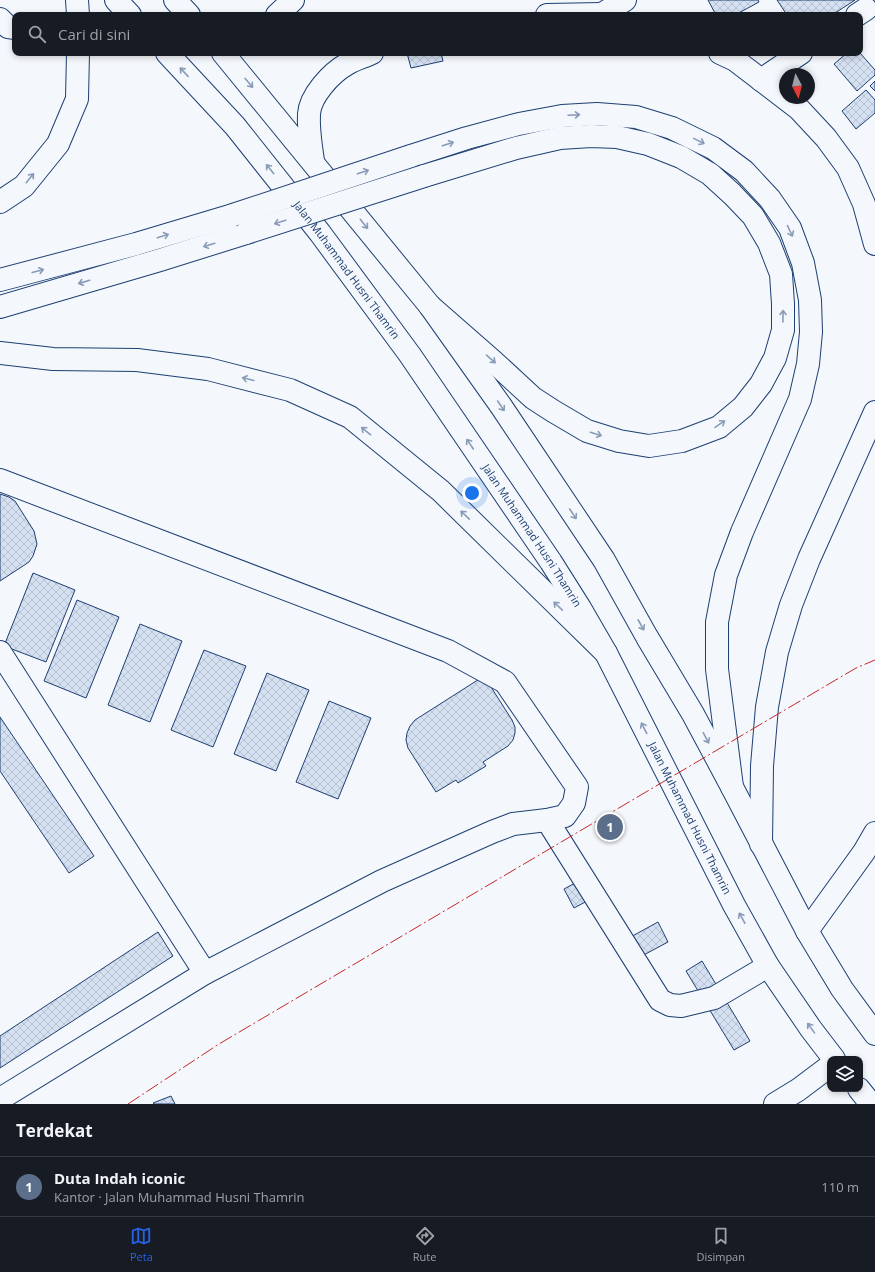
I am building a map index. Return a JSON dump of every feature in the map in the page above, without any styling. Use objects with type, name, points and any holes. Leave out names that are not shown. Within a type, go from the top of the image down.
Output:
[{"type":"main road","points":[[77,0],[78,12]]},
{"type":"main road","points":[[116,0],[127,12]]},
{"type":"main road","points":[[175,0],[186,12]]},
{"type":"main road","points":[[279,12],[293,0]]},
{"type":"main road","points":[[607,12],[625,0]]},
{"type":"main road","points":[[0,202],[24,186],[58,144],[76,99],[78,56]]},
{"type":"main road","name":"Jalan Muhammad Husni Thamrin","points":[[170,56],[235,126],[320,232],[410,355],[551,562],[606,653],[734,905],[768,966],[811,1029],[832,1056]]},
{"type":"main road","points":[[229,56],[430,306],[501,406],[604,560],[647,637],[693,714],[807,931],[842,989],[875,1034]]},
{"type":"main road","points":[[313,161],[308,114],[314,98],[333,73],[347,64],[365,56]]},
{"type":"main road","points":[[726,56],[735,60],[800,109],[826,138],[848,168],[864,204],[875,244]]},
{"type":"main road","points":[[761,80],[797,56]]},
{"type":"main road","points":[[0,280],[136,244],[233,215],[466,138],[519,124],[562,116],[597,114],[636,117],[672,128],[713,148],[744,171],[770,199],[790,228],[803,263],[810,300],[811,332],[808,364],[800,399],[742,532],[726,575],[717,622],[717,668],[732,787]]},
{"type":"main road","points":[[0,307],[160,260],[516,148],[560,138],[591,136],[617,137],[648,144],[681,157],[710,174],[732,194],[753,216],[770,244],[781,274],[783,330],[775,358],[761,384],[743,407],[719,426],[682,441],[649,446],[619,441],[587,431],[553,411],[533,398],[430,306]]},
{"type":"main road","points":[[0,353],[52,360],[137,360],[208,369],[290,390],[350,417],[441,491],[606,653]]},
{"type":"main road","points":[[761,844],[762,766],[767,707],[776,652],[791,605],[809,559],[875,412]]},
{"type":"main road","points":[[0,480],[448,651],[505,682],[577,787],[574,803],[565,816],[547,820],[513,824],[382,881],[205,973],[0,1099]]},
{"type":"main road","points":[[0,652],[205,973]]},
{"type":"main road","points":[[547,820],[660,1000],[670,1005],[681,1006],[714,998],[768,966]]},
{"type":"main road","points":[[807,931],[864,852],[875,833]]},
{"type":"main road","points":[[775,1104],[798,1090],[827,1068]]},
{"type":"main road","points":[[861,1092],[871,1104]]},
{"type":"building","points":[[708,0],[758,0],[759,2],[741,12],[714,12]]},
{"type":"building","points":[[777,0],[855,0],[837,12],[785,12]]},
{"type":"building","points":[[408,56],[442,56],[443,61],[411,68]]},
{"type":"building","points":[[843,56],[863,56],[875,70],[875,75],[857,91],[834,64]]},
{"type":"building","points":[[875,81],[875,91],[870,86]]},
{"type":"building","points":[[866,90],[875,100],[875,113],[856,129],[842,111]]},
{"type":"building","points":[[0,494],[15,501],[34,531],[37,544],[33,556],[29,562],[0,581]]},
{"type":"building","points":[[33,573],[75,590],[46,662],[4,646]]},
{"type":"building","points":[[77,600],[119,617],[86,698],[44,681]]},
{"type":"building","points":[[140,624],[182,641],[150,722],[108,705]]},
{"type":"building","points":[[204,650],[246,666],[213,747],[171,730]]},
{"type":"building","points":[[267,673],[309,690],[276,771],[234,754]]},
{"type":"building","points":[[484,676],[512,720],[515,727],[513,740],[508,746],[483,762],[486,766],[458,783],[456,780],[436,792],[408,748],[406,740],[407,733],[415,720]]},
{"type":"building","points":[[329,701],[371,718],[338,799],[296,782]]},
{"type":"building","points":[[0,717],[94,856],[69,873],[0,771]]},
{"type":"building","points":[[592,874],[602,893],[574,908],[564,889]]},
{"type":"building","points":[[658,922],[668,942],[638,958],[627,939]]},
{"type":"building","points":[[158,932],[173,956],[0,1068],[0,1036]]},
{"type":"building","points":[[702,961],[750,1041],[734,1050],[686,971]]},
{"type":"building","points":[[171,1096],[175,1104],[153,1103]]},
{"type":"power","points":[[128,1104],[219,1044],[856,668],[875,660]]},
{"type":"place","name":"Duta Indah iconic","points":[[610,827]]}]
